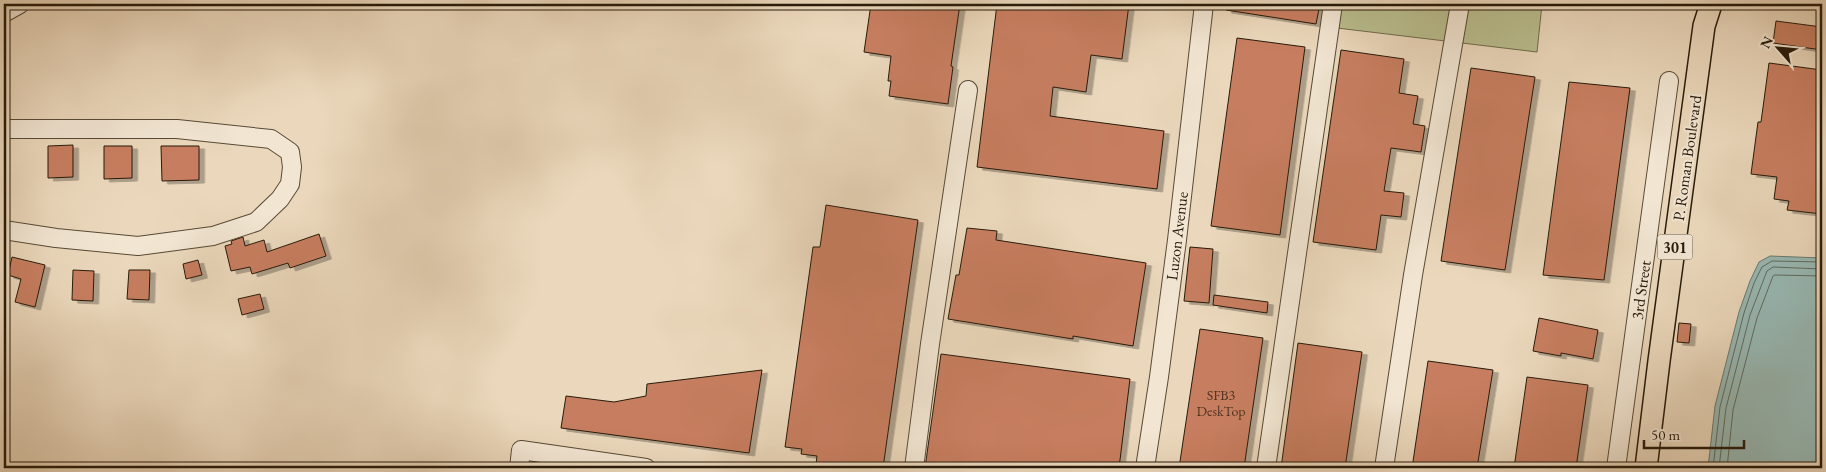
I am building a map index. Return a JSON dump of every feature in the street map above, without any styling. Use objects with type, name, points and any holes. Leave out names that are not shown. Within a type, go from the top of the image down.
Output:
[{"type":"main road","points":[[1694,4],[1704,26]]},
{"type":"main road","name":"P. Roman Boulevard","points":[[1646,468],[1704,26],[1711,4]]},
{"type":"street","points":[[4,13],[20,4]]},
{"type":"street","name":"Luzon Avenue","points":[[1145,468],[1177,240],[1204,4]]},
{"type":"street","points":[[1266,468],[1333,4]]},
{"type":"street","points":[[1384,468],[1413,275],[1460,4]]},
{"type":"street","name":"3rd Street","points":[[1616,468],[1669,82]]},
{"type":"street","points":[[914,468],[930,344],[968,90]]},
{"type":"street","points":[[4,129],[177,129],[271,139],[290,152],[292,167],[290,184],[280,199],[256,222],[213,236],[138,246],[56,238],[4,230]]},
{"type":"street","points":[[1629,368],[1659,361]]},
{"type":"street","points":[[519,468],[521,450],[646,468]]},
{"type":"green space","points":[[1341,4],[1542,4],[1537,52],[1337,28]]},
{"type":"water","points":[[1770,256],[1822,258],[1822,468],[1708,468],[1715,406],[1739,312],[1759,262]]},
{"type":"building","points":[[871,4],[960,4],[951,66],[953,67],[948,104],[889,96],[891,81],[888,81],[891,56],[864,52]]},
{"type":"building","points":[[997,4],[1129,4],[1122,59],[1091,55],[1086,92],[1053,87],[1050,116],[1164,131],[1157,189],[977,167]]},
{"type":"building","points":[[1226,4],[1320,4],[1316,24],[1226,10]]},
{"type":"building","points":[[1776,21],[1822,27],[1822,50],[1773,43]]},
{"type":"building","points":[[1237,38],[1305,47],[1280,235],[1211,226]]},
{"type":"building","points":[[1341,50],[1404,59],[1399,93],[1418,96],[1413,124],[1425,126],[1421,152],[1391,148],[1384,191],[1404,193],[1401,217],[1381,215],[1376,250],[1313,242]]},
{"type":"building","points":[[1769,63],[1822,70],[1822,214],[1787,210],[1789,201],[1774,199],[1777,177],[1751,174],[1758,122],[1761,122]]},
{"type":"building","points":[[1471,68],[1535,77],[1505,270],[1441,261]]},
{"type":"building","points":[[1569,82],[1630,88],[1604,280],[1543,275]]},
{"type":"building","points":[[73,145],[73,177],[48,178],[48,146]]},
{"type":"building","points":[[104,146],[132,146],[132,178],[104,179]]},
{"type":"building","points":[[161,146],[199,146],[199,180],[162,181]]},
{"type":"building","points":[[826,205],[918,220],[883,468],[846,468],[816,464],[817,456],[801,454],[802,449],[785,447],[813,247],[820,247]]},
{"type":"building","points":[[967,228],[997,231],[996,240],[1146,263],[1133,346],[1073,336],[1073,339],[948,319],[956,275],[959,275]]},
{"type":"building","points":[[319,234],[326,256],[290,268],[288,263],[252,274],[250,267],[231,271],[225,246],[232,244],[231,241],[243,237],[245,246],[264,240],[267,252]]},
{"type":"building","points":[[1190,247],[1213,249],[1209,303],[1184,301]]},
{"type":"building","points":[[12,257],[45,265],[35,307],[15,302],[21,279],[8,275]]},
{"type":"building","points":[[198,260],[202,275],[186,279],[183,264]]},
{"type":"building","points":[[73,270],[94,271],[93,301],[72,300]]},
{"type":"building","points":[[129,270],[150,270],[149,300],[127,299]]},
{"type":"building","points":[[260,294],[264,309],[242,315],[238,299]]},
{"type":"building","points":[[1214,295],[1268,302],[1267,313],[1213,305]]},
{"type":"building","points":[[1539,318],[1598,330],[1593,359],[1561,353],[1561,356],[1533,351]]},
{"type":"building","points":[[1679,323],[1691,324],[1689,343],[1677,342]]},
{"type":"building","points":[[1200,329],[1263,338],[1244,468],[1179,468]]},
{"type":"building","points":[[1298,343],[1362,352],[1345,468],[1281,468]]},
{"type":"building","points":[[941,354],[1130,379],[1119,468],[925,468]]},
{"type":"building","points":[[1428,361],[1493,370],[1477,468],[1412,468]]},
{"type":"building","points":[[762,370],[749,453],[561,428],[566,396],[614,402],[646,396],[647,384]]},
{"type":"building","points":[[1527,377],[1588,385],[1576,468],[1514,468]]}]
